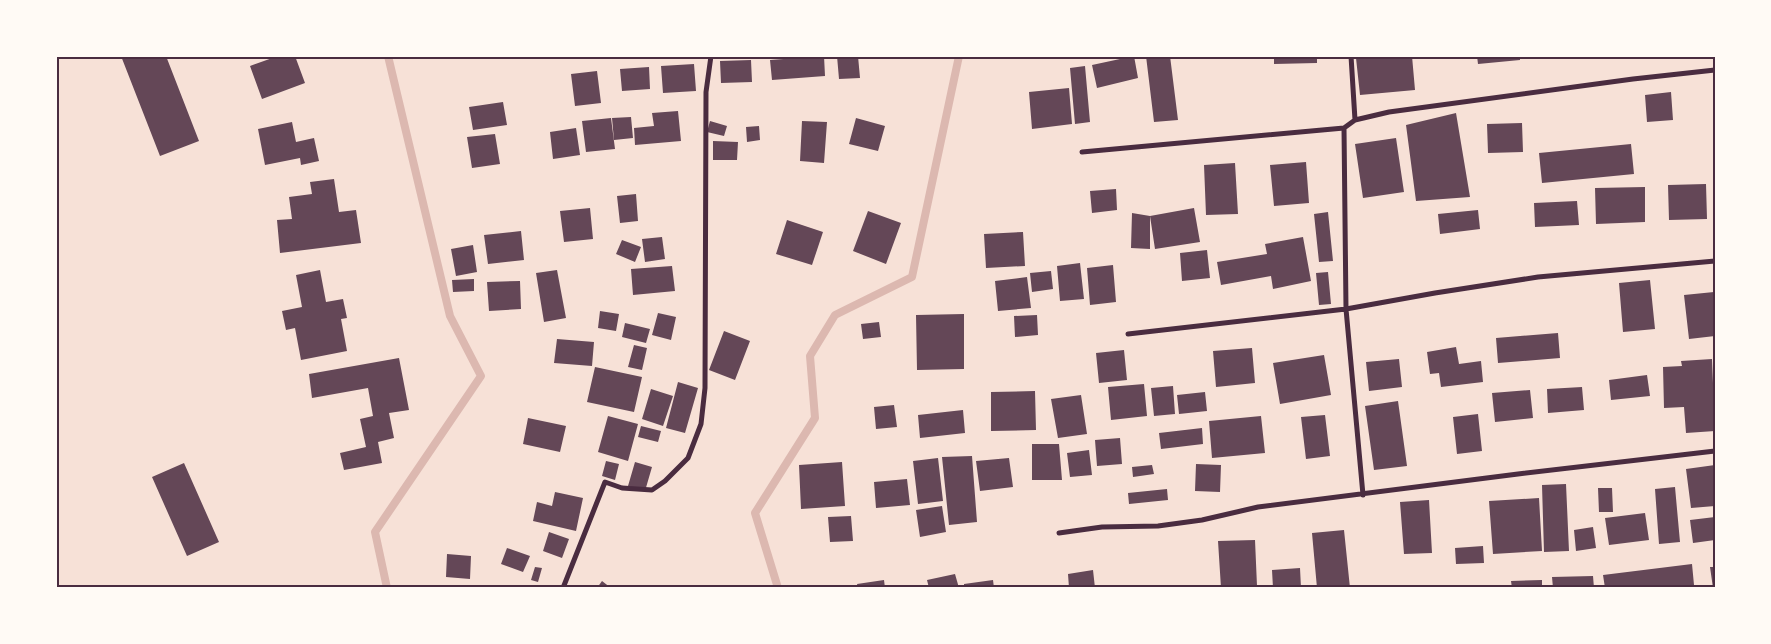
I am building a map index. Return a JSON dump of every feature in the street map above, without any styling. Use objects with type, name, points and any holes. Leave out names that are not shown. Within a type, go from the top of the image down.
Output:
[{"type":"street","points":[[562,588],[605,482],[622,488],[652,490],[665,481],[688,458],[701,424],[705,388],[706,92],[711,56]]},
{"type":"street","points":[[1351,56],[1355,120]]},
{"type":"street","points":[[1082,152],[1344,128],[1355,120],[1398,111],[1715,70]]},
{"type":"street","points":[[1344,128],[1346,310],[1363,495]]},
{"type":"street","points":[[1128,334],[1346,310],[1435,293],[1538,277],[1715,261]]},
{"type":"street","points":[[1059,533],[1102,527],[1158,526],[1202,520],[1258,507],[1715,451]]},
{"type":"building","points":[[121,56],[166,56],[199,141],[160,156]]},
{"type":"building","points":[[278,56],[295,56],[305,83],[262,99],[250,66]]},
{"type":"building","points":[[824,56],[825,76],[772,80],[770,60]]},
{"type":"building","points":[[837,56],[858,56],[860,78],[839,79]]},
{"type":"building","points":[[1134,56],[1138,78],[1097,88],[1092,65]]},
{"type":"building","points":[[1146,56],[1170,56],[1178,120],[1154,122]]},
{"type":"building","points":[[1274,56],[1317,56],[1317,63],[1274,64]]},
{"type":"building","points":[[1412,56],[1415,90],[1360,95],[1356,58]]},
{"type":"building","points":[[1477,56],[1520,56],[1520,60],[1478,64]]},
{"type":"building","points":[[751,60],[752,82],[721,83],[720,61]]},
{"type":"building","points":[[694,64],[696,91],[663,93],[661,66]]},
{"type":"building","points":[[1085,66],[1090,122],[1075,124],[1070,68]]},
{"type":"building","points":[[649,67],[650,89],[622,91],[620,69]]},
{"type":"building","points":[[597,71],[601,103],[575,106],[571,74]]},
{"type":"building","points":[[1069,88],[1072,124],[1032,129],[1029,92]]},
{"type":"building","points":[[1671,92],[1673,120],[1647,122],[1645,95]]},
{"type":"building","points":[[503,102],[507,125],[473,130],[469,107]]},
{"type":"building","points":[[678,111],[681,141],[635,145],[634,128],[654,126],[652,113]]},
{"type":"building","points":[[1456,113],[1470,197],[1416,201],[1406,125]]},
{"type":"building","points":[[631,117],[633,138],[614,140],[612,118]]},
{"type":"building","points":[[611,118],[615,149],[586,152],[582,121]]},
{"type":"building","points":[[856,118],[885,126],[878,151],[849,144]]},
{"type":"building","points":[[710,121],[727,126],[724,136],[707,132]]},
{"type":"building","points":[[802,121],[827,122],[824,163],[800,161]]},
{"type":"building","points":[[292,122],[296,142],[314,138],[319,161],[301,165],[300,158],[265,165],[258,129]]},
{"type":"building","points":[[1522,123],[1523,152],[1488,153],[1487,124]]},
{"type":"building","points":[[759,126],[760,140],[747,142],[746,127]]},
{"type":"building","points":[[576,128],[580,155],[553,159],[550,132]]},
{"type":"building","points":[[495,134],[500,164],[472,168],[467,137]]},
{"type":"building","points":[[1396,138],[1404,192],[1363,198],[1355,144]]},
{"type":"building","points":[[713,141],[738,142],[737,160],[713,160]]},
{"type":"building","points":[[1631,144],[1634,174],[1542,183],[1539,153]]},
{"type":"building","points":[[1306,162],[1309,203],[1274,206],[1270,165]]},
{"type":"building","points":[[1235,163],[1238,214],[1206,215],[1204,165]]},
{"type":"building","points":[[334,179],[339,212],[356,210],[361,243],[280,253],[277,220],[292,219],[289,197],[312,194],[310,182]]},
{"type":"building","points":[[1706,184],[1707,219],[1669,220],[1668,185]]},
{"type":"building","points":[[1645,187],[1645,222],[1596,224],[1595,188]]},
{"type":"building","points":[[1116,189],[1117,210],[1092,213],[1090,191]]},
{"type":"building","points":[[636,194],[638,221],[620,223],[617,196]]},
{"type":"building","points":[[1577,201],[1579,225],[1535,227],[1534,203]]},
{"type":"building","points":[[590,208],[593,239],[564,242],[560,211]]},
{"type":"building","points":[[1194,208],[1200,242],[1155,249],[1150,216]]},
{"type":"building","points":[[1478,210],[1480,229],[1440,234],[1438,214]]},
{"type":"building","points":[[868,211],[901,223],[886,264],[853,251]]},
{"type":"building","points":[[1328,212],[1333,261],[1319,262],[1314,214]]},
{"type":"building","points":[[1132,213],[1150,216],[1150,249],[1131,248]]},
{"type":"building","points":[[787,220],[823,232],[812,265],[776,254]]},
{"type":"building","points":[[521,231],[524,260],[488,264],[484,235]]},
{"type":"building","points":[[1023,232],[1025,266],[986,268],[984,234]]},
{"type":"building","points":[[662,237],[665,259],[645,262],[642,239]]},
{"type":"building","points":[[1303,237],[1311,281],[1273,289],[1271,276],[1221,285],[1217,262],[1267,254],[1265,244]]},
{"type":"building","points":[[622,240],[641,247],[635,262],[616,254]]},
{"type":"building","points":[[473,245],[477,272],[456,276],[451,249]]},
{"type":"building","points":[[1207,250],[1210,278],[1182,281],[1180,253]]},
{"type":"building","points":[[1080,263],[1084,299],[1060,301],[1057,266]]},
{"type":"building","points":[[1113,265],[1116,302],[1090,305],[1087,268]]},
{"type":"building","points":[[672,266],[675,291],[633,295],[631,269]]},
{"type":"building","points":[[320,270],[326,302],[343,299],[347,318],[341,319],[347,351],[301,360],[295,328],[286,330],[282,311],[302,307],[296,275]]},
{"type":"building","points":[[557,270],[566,318],[544,322],[536,273]]},
{"type":"building","points":[[1051,271],[1053,289],[1032,292],[1030,273]]},
{"type":"building","points":[[1328,272],[1331,304],[1319,305],[1316,273]]},
{"type":"building","points":[[1027,277],[1031,308],[998,311],[995,281]]},
{"type":"building","points":[[474,279],[474,291],[453,292],[452,280]]},
{"type":"building","points":[[1650,280],[1655,329],[1623,332],[1619,283]]},
{"type":"building","points":[[520,281],[521,309],[489,311],[487,282]]},
{"type":"building","points":[[1714,292],[1715,336],[1689,339],[1684,295]]},
{"type":"building","points":[[600,311],[619,314],[616,331],[598,328]]},
{"type":"building","points":[[658,313],[676,317],[671,340],[652,335]]},
{"type":"building","points":[[964,314],[964,369],[917,370],[916,315]]},
{"type":"building","points":[[1037,315],[1038,335],[1015,337],[1014,316]]},
{"type":"building","points":[[879,322],[881,337],[863,339],[861,324]]},
{"type":"building","points":[[625,323],[650,329],[646,343],[622,337]]},
{"type":"building","points":[[724,331],[750,341],[735,380],[709,370]]},
{"type":"building","points":[[1558,333],[1560,358],[1498,363],[1496,338]]},
{"type":"building","points":[[557,339],[594,342],[592,366],[554,363]]},
{"type":"building","points":[[634,345],[647,348],[642,370],[628,367]]},
{"type":"building","points":[[1456,347],[1459,364],[1481,361],[1483,382],[1441,387],[1439,373],[1430,374],[1427,352]]},
{"type":"building","points":[[1252,348],[1255,383],[1216,387],[1213,351]]},
{"type":"building","points":[[1124,350],[1127,380],[1099,383],[1096,353]]},
{"type":"building","points":[[1324,355],[1331,395],[1280,404],[1273,363]]},
{"type":"building","points":[[399,358],[409,410],[389,413],[394,438],[378,442],[382,463],[344,470],[340,453],[366,447],[360,419],[373,416],[368,388],[312,398],[309,374]]},
{"type":"building","points":[[1399,359],[1402,387],[1369,391],[1366,362]]},
{"type":"building","points":[[1712,359],[1715,431],[1686,433],[1684,407],[1664,408],[1663,367],[1682,366],[1681,361]]},
{"type":"building","points":[[595,367],[642,377],[634,412],[587,402]]},
{"type":"building","points":[[1647,375],[1650,396],[1611,400],[1609,380]]},
{"type":"building","points":[[678,382],[698,388],[685,433],[666,428]]},
{"type":"building","points":[[1144,384],[1147,416],[1111,420],[1108,387]]},
{"type":"building","points":[[1173,386],[1175,414],[1154,416],[1151,388]]},
{"type":"building","points":[[1582,387],[1584,410],[1548,413],[1547,389]]},
{"type":"building","points":[[651,389],[673,396],[663,426],[642,419]]},
{"type":"building","points":[[1530,390],[1533,418],[1495,422],[1492,393]]},
{"type":"building","points":[[1035,391],[1036,430],[991,431],[991,392]]},
{"type":"building","points":[[1205,392],[1207,411],[1179,414],[1177,395]]},
{"type":"building","points":[[1081,395],[1087,434],[1058,438],[1051,399]]},
{"type":"building","points":[[1398,401],[1407,466],[1374,470],[1365,406]]},
{"type":"building","points":[[894,405],[897,427],[876,429],[874,407]]},
{"type":"building","points":[[963,410],[965,433],[920,438],[918,415]]},
{"type":"building","points":[[1478,414],[1482,451],[1457,454],[1453,417]]},
{"type":"building","points":[[1325,415],[1330,456],[1306,459],[1301,417]]},
{"type":"building","points":[[608,416],[638,424],[628,461],[598,452]]},
{"type":"building","points":[[1261,416],[1265,453],[1212,458],[1209,421]]},
{"type":"building","points":[[528,418],[566,426],[560,452],[523,444]]},
{"type":"building","points":[[641,426],[661,431],[658,442],[638,437]]},
{"type":"building","points":[[1202,428],[1203,444],[1161,449],[1159,433]]},
{"type":"building","points":[[1120,438],[1122,464],[1097,466],[1095,440]]},
{"type":"building","points":[[1032,444],[1059,444],[1062,480],[1032,480]]},
{"type":"building","points":[[1089,450],[1092,475],[1070,477],[1067,453]]},
{"type":"building","points":[[972,456],[977,522],[949,525],[942,457]]},
{"type":"building","points":[[938,458],[943,501],[918,504],[913,461]]},
{"type":"building","points":[[1009,458],[1013,487],[980,491],[976,461]]},
{"type":"building","points":[[606,461],[619,464],[615,480],[602,476]]},
{"type":"building","points":[[635,462],[652,467],[645,491],[628,486]]},
{"type":"building","points":[[842,462],[845,506],[801,509],[799,465]]},
{"type":"building","points":[[184,463],[219,542],[187,556],[152,477]]},
{"type":"building","points":[[1196,464],[1221,465],[1220,492],[1195,491]]},
{"type":"building","points":[[1152,465],[1154,474],[1133,477],[1132,467]]},
{"type":"building","points":[[1715,465],[1715,506],[1691,508],[1686,469]]},
{"type":"building","points":[[907,479],[910,505],[876,508],[874,482]]},
{"type":"building","points":[[1566,484],[1569,551],[1544,552],[1542,485]]},
{"type":"building","points":[[1675,487],[1680,542],[1659,544],[1655,489]]},
{"type":"building","points":[[1598,488],[1612,488],[1613,512],[1599,512]]},
{"type":"building","points":[[1167,489],[1168,500],[1129,504],[1128,493]]},
{"type":"building","points":[[555,492],[583,498],[576,531],[533,521],[537,502],[552,506]]},
{"type":"building","points":[[1539,498],[1542,551],[1493,554],[1489,501]]},
{"type":"building","points":[[1429,500],[1432,553],[1404,554],[1400,502]]},
{"type":"building","points":[[942,506],[946,532],[920,537],[916,510]]},
{"type":"building","points":[[1645,513],[1649,540],[1609,545],[1605,518]]},
{"type":"building","points":[[851,516],[853,541],[830,542],[828,517]]},
{"type":"building","points":[[1715,517],[1715,540],[1693,543],[1690,520]]},
{"type":"building","points":[[1593,527],[1596,548],[1576,551],[1574,530]]},
{"type":"building","points":[[1344,530],[1350,588],[1317,588],[1312,533]]},
{"type":"building","points":[[549,532],[569,539],[562,558],[543,551]]},
{"type":"building","points":[[1255,540],[1257,586],[1221,588],[1218,541]]},
{"type":"building","points":[[1483,546],[1484,563],[1456,564],[1455,548]]},
{"type":"building","points":[[507,548],[530,556],[523,572],[501,564]]},
{"type":"building","points":[[447,554],[471,556],[470,579],[446,577]]},
{"type":"building","points":[[1692,564],[1694,585],[1672,588],[1605,588],[1603,575]]},
{"type":"building","points":[[535,567],[542,568],[538,582],[531,580]]},
{"type":"building","points":[[1710,567],[1715,567],[1715,588],[1713,588]]},
{"type":"building","points":[[1300,568],[1301,588],[1273,588],[1272,570]]},
{"type":"building","points":[[1093,570],[1095,588],[1069,588],[1068,574]]},
{"type":"building","points":[[955,574],[959,588],[929,588],[927,580]]},
{"type":"building","points":[[1593,576],[1594,588],[1553,588],[1552,577]]},
{"type":"building","points":[[884,580],[885,588],[858,588],[857,584]]},
{"type":"building","points":[[993,580],[994,588],[964,588],[964,584]]},
{"type":"building","points":[[1542,580],[1542,588],[1512,588],[1511,581]]},
{"type":"building","points":[[602,581],[611,588],[597,588]]},
{"type":"waterway","points":[[387,588],[375,532],[481,376],[450,316],[388,56]]},
{"type":"waterway","points":[[778,588],[755,513],[815,418],[810,356],[835,315],[912,277],[959,56]]}]
